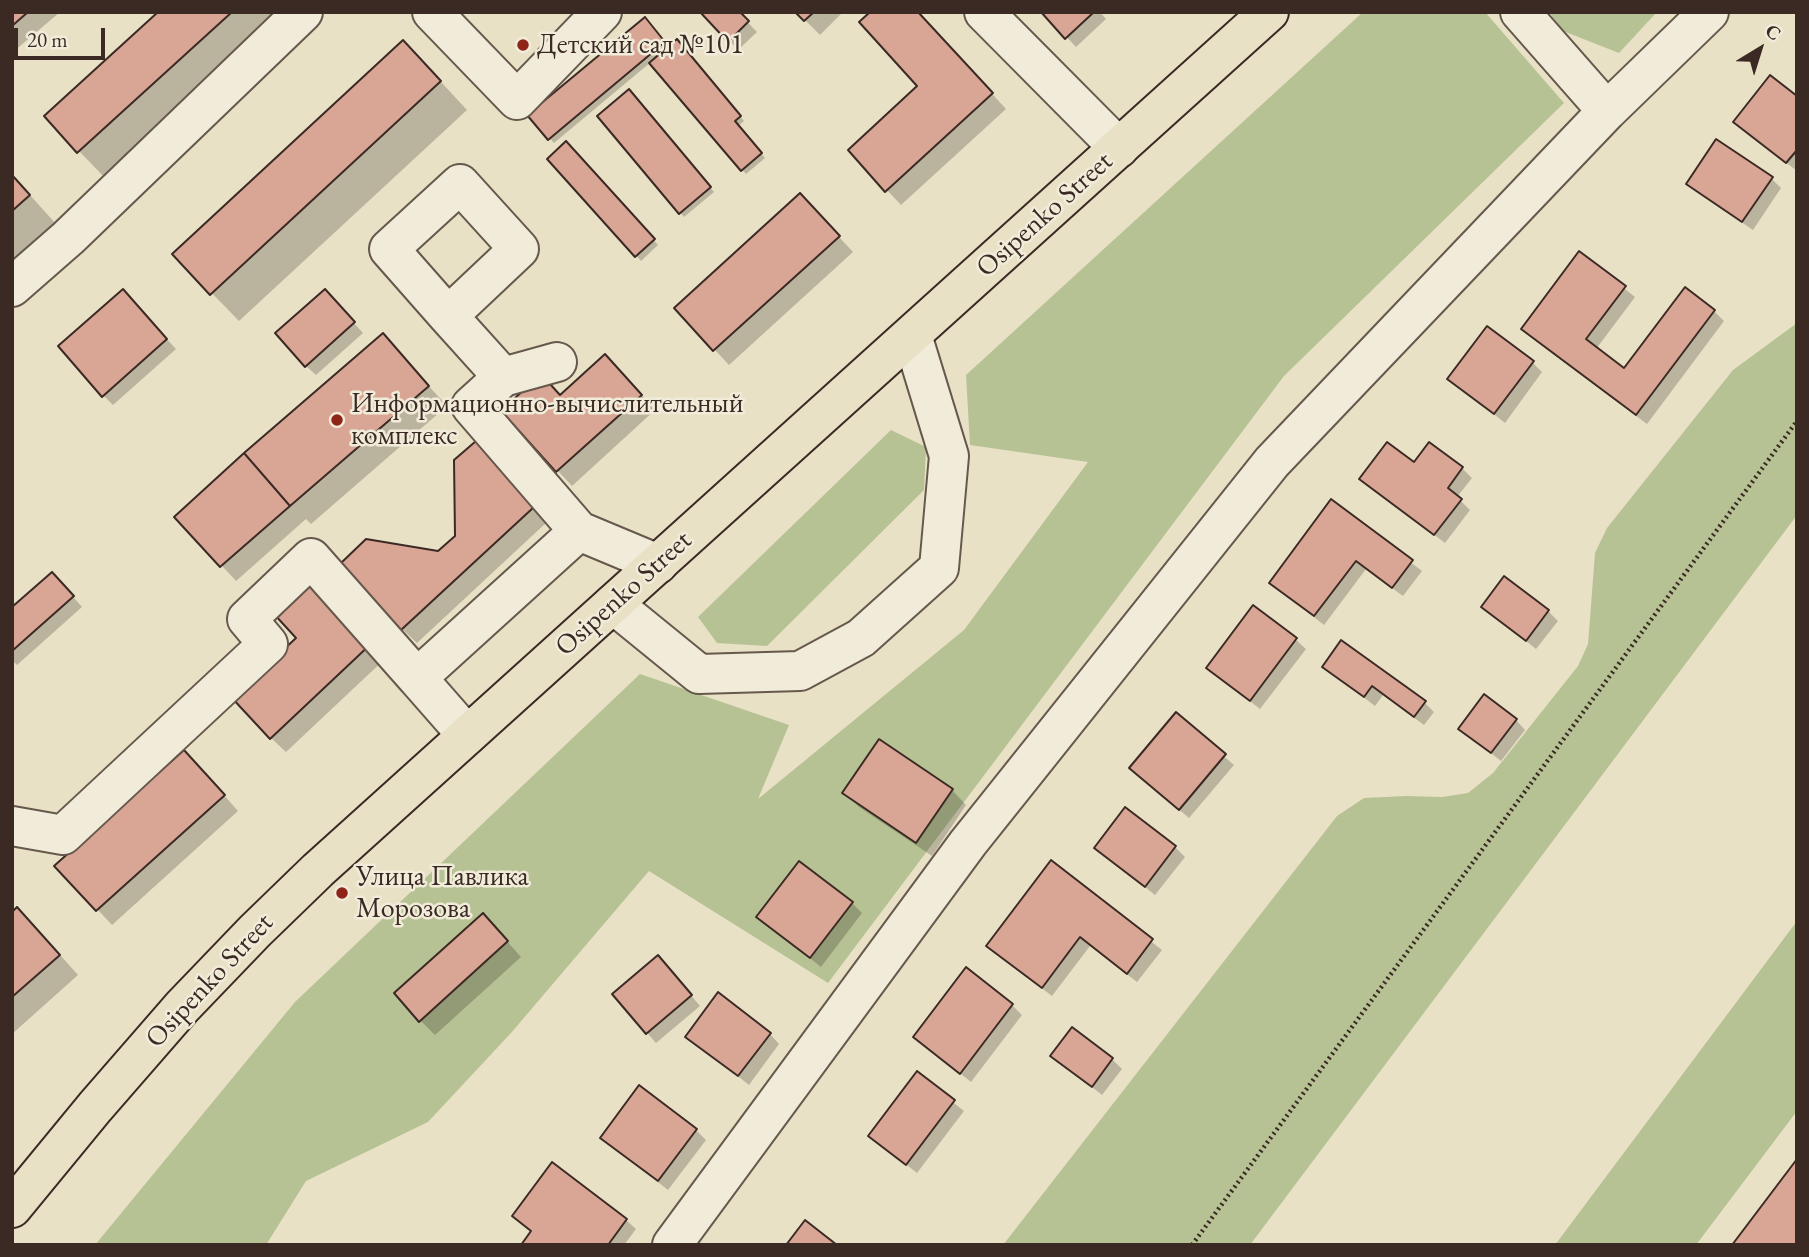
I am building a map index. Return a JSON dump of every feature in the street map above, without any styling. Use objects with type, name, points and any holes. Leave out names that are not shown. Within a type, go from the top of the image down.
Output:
[{"type":"main road","name":"Osipenko Street","points":[[13,1206],[164,1027],[255,931],[467,735],[1269,12]]},
{"type":"street","points":[[12,287],[68,238],[303,12]]},
{"type":"street","points":[[432,12],[517,100],[602,12]]},
{"type":"street","points":[[984,12],[1119,148]]},
{"type":"street","points":[[1520,12],[1607,111]]},
{"type":"street","points":[[672,1245],[968,843],[1272,463],[1607,111],[1709,12]]},
{"type":"street","points":[[448,316],[503,377]]},
{"type":"street","points":[[613,604],[699,674],[800,671],[861,638],[939,568],[949,456],[912,335]]},
{"type":"street","points":[[557,362],[503,377],[471,406],[579,531],[658,564]]},
{"type":"street","points":[[417,678],[579,531]]},
{"type":"street","points":[[12,826],[63,835],[268,644],[247,620],[311,558],[467,735]]},
{"type":"path","points":[[1192,1245],[1797,421]]},
{"type":"green space","points":[[1363,12],[1485,12],[1564,103],[1284,376],[828,983],[649,871],[511,1033],[428,1122],[306,1181],[266,1245],[95,1245],[295,1002],[640,674],[789,725],[758,799],[964,630],[1088,462],[970,445],[966,375]]},
{"type":"green space","points":[[1549,12],[1657,12],[1619,53],[1563,31]]},
{"type":"green space","points":[[1797,323],[1797,515],[1250,1245],[1003,1245],[1337,816],[1364,798],[1442,797],[1468,793],[1493,773],[1578,666],[1588,644],[1595,553],[1607,528],[1733,370]]},
{"type":"green space","points":[[891,430],[926,447],[924,490],[767,646],[717,643],[698,617]]},
{"type":"green space","points":[[1797,921],[1797,1111],[1696,1245],[1555,1245]]},
{"type":"building","points":[[12,12],[28,12],[12,26]]},
{"type":"building","points":[[158,12],[232,12],[77,153],[44,116]]},
{"type":"building","points":[[700,12],[740,12],[749,21],[728,42]]},
{"type":"building","points":[[795,12],[814,12],[804,21]]},
{"type":"building","points":[[870,12],[918,12],[993,93],[885,192],[848,150],[917,86],[859,22]]},
{"type":"building","points":[[1041,12],[1094,12],[1065,39]]},
{"type":"building","points":[[645,17],[665,42],[548,140],[527,115]]},
{"type":"building","points":[[677,39],[741,116],[735,121],[762,153],[741,171],[649,63]]},
{"type":"building","points":[[403,40],[441,81],[210,295],[172,254]]},
{"type":"building","points":[[1770,75],[1797,96],[1797,150],[1786,163],[1733,122]]},
{"type":"building","points":[[629,89],[711,187],[679,214],[597,116]]},
{"type":"building","points":[[1716,139],[1773,177],[1742,222],[1686,184]]},
{"type":"building","points":[[566,141],[655,239],[635,257],[547,159]]},
{"type":"building","points":[[12,175],[30,195],[12,211]]},
{"type":"building","points":[[800,193],[840,236],[713,351],[674,308]]},
{"type":"building","points":[[1579,251],[1626,286],[1586,339],[1624,368],[1685,287],[1715,310],[1636,415],[1521,329]]},
{"type":"building","points":[[123,289],[167,339],[102,397],[58,346]]},
{"type":"building","points":[[325,289],[355,322],[305,367],[275,333]]},
{"type":"building","points":[[1487,326],[1534,361],[1494,414],[1447,379]]},
{"type":"building","name":"Информационно-вычислительный комплекс","points":[[383,333],[429,386],[290,506],[244,453]]},
{"type":"building","points":[[605,354],[642,395],[556,472],[501,411],[541,374],[560,395]]},
{"type":"building","points":[[476,441],[534,507],[401,630],[340,564],[366,539],[438,551],[455,536],[454,460]]},
{"type":"building","points":[[1387,442],[1414,462],[1429,442],[1463,467],[1448,488],[1462,499],[1434,535],[1359,479]]},
{"type":"building","points":[[244,453],[290,506],[220,567],[174,517]]},
{"type":"building","points":[[1331,499],[1413,560],[1392,588],[1356,561],[1314,616],[1269,583]]},
{"type":"building","points":[[52,572],[74,596],[12,651],[12,607]]},
{"type":"building","points":[[1504,576],[1549,610],[1526,641],[1481,607]]},
{"type":"building","points":[[313,577],[374,641],[270,739],[232,698],[296,638],[274,614]]},
{"type":"building","points":[[1253,605],[1297,638],[1250,701],[1206,668]]},
{"type":"building","points":[[1341,640],[1426,701],[1414,717],[1372,686],[1364,697],[1322,667]]},
{"type":"building","points":[[1484,694],[1517,719],[1491,753],[1458,729]]},
{"type":"building","points":[[1176,712],[1226,754],[1179,810],[1129,768]]},
{"type":"building","points":[[879,739],[953,789],[916,843],[842,793]]},
{"type":"building","points":[[184,750],[225,795],[96,911],[54,866]]},
{"type":"building","points":[[1125,807],[1176,846],[1145,887],[1094,848]]},
{"type":"building","points":[[1051,860],[1153,939],[1127,974],[1080,937],[1042,988],[986,946]]},
{"type":"building","points":[[799,861],[853,902],[810,958],[756,917]]},
{"type":"building","points":[[17,907],[60,955],[12,997],[12,912]]},
{"type":"building","points":[[483,913],[508,941],[419,1022],[394,993]]},
{"type":"building","points":[[658,955],[692,995],[646,1034],[612,994]]},
{"type":"building","points":[[966,967],[1013,1004],[960,1074],[913,1037]]},
{"type":"building","points":[[718,992],[771,1033],[738,1076],[685,1037]]},
{"type":"building","points":[[1072,1027],[1113,1058],[1092,1087],[1050,1056]]},
{"type":"building","points":[[917,1071],[955,1100],[906,1165],[868,1136]]},
{"type":"building","points":[[639,1085],[697,1129],[658,1181],[600,1138]]},
{"type":"building","points":[[1797,1159],[1797,1245],[1732,1245]]},
{"type":"building","points":[[552,1162],[627,1219],[608,1245],[521,1245],[531,1231],[512,1216]]},
{"type":"building","points":[[805,1220],[837,1245],[786,1245]]},
{"type":"place","name":"Детский сад №101","points":[[523,45]]},
{"type":"place","name":"Информационно-вычислительный комплекс","points":[[337,420]]},
{"type":"place","name":"Улица Павлика Морозова","points":[[342,893]]}]
